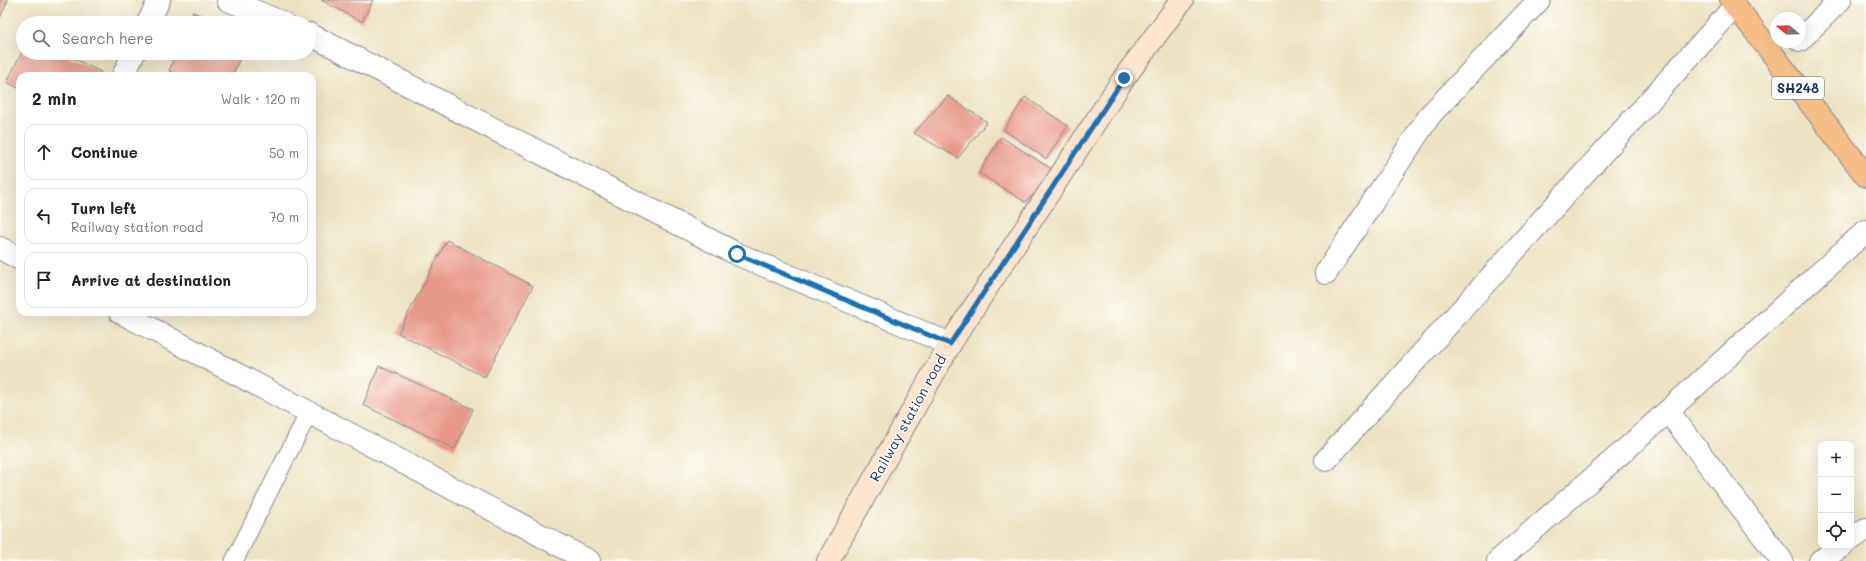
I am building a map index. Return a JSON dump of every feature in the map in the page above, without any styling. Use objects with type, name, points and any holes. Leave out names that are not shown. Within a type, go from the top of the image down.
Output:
[{"type":"main road","name":"SH248","points":[[1733,3],[1866,176]]},
{"type":"street","points":[[151,16],[159,0]]},
{"type":"street","points":[[228,0],[266,16]]},
{"type":"street","name":"Railway station road","points":[[828,561],[950,344],[1124,78],[1182,0]]},
{"type":"street","points":[[1326,273],[1430,115],[1539,0]]},
{"type":"street","points":[[1806,34],[1840,0]]},
{"type":"street","points":[[1326,460],[1733,3]]},
{"type":"street","points":[[316,38],[737,254],[950,344]]},
{"type":"street","points":[[1778,62],[1792,48]]},
{"type":"street","points":[[125,72],[131,60]]},
{"type":"street","points":[[1498,561],[1668,411],[1866,231]]},
{"type":"street","points":[[0,248],[16,257]]},
{"type":"street","points":[[128,316],[589,561]]},
{"type":"street","points":[[1668,411],[1782,561]]},
{"type":"street","points":[[1854,537],[1866,529]]},
{"type":"street","points":[[1820,561],[1838,549]]},
{"type":"lane","points":[[237,560],[309,412]]},
{"type":"building","points":[[0,0],[8,0],[0,18]]},
{"type":"building","points":[[321,0],[373,0],[362,22]]},
{"type":"building","points":[[193,12],[202,16],[192,16]]},
{"type":"building","points":[[18,60],[77,60],[101,72],[16,72],[16,87],[7,82]]},
{"type":"building","points":[[173,60],[239,60],[234,72],[169,71]]},
{"type":"building","points":[[948,96],[987,122],[958,158],[914,133]]},
{"type":"building","points":[[1025,97],[1068,126],[1046,159],[1004,130]]},
{"type":"building","points":[[1001,137],[1058,173],[1025,202],[979,173]]},
{"type":"building","points":[[447,240],[533,286],[485,377],[398,333]]},
{"type":"building","points":[[379,366],[473,409],[455,449],[363,405]]},
{"type":"route","points":[[737,254],[950,344],[1124,78]]}]
